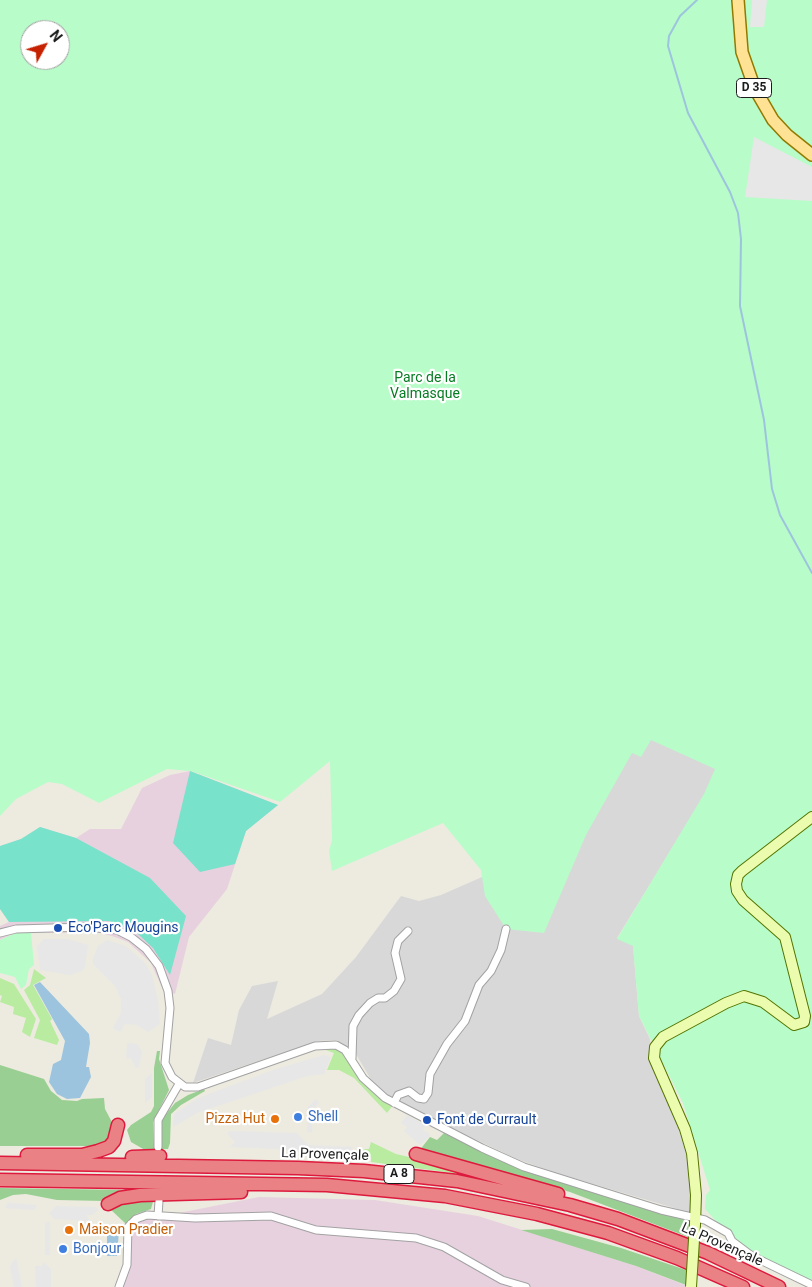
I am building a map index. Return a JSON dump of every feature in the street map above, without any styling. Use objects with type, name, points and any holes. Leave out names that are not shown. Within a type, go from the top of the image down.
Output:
[{"type":"highway","points":[[82,1155],[98,1151],[112,1144],[116,1138],[118,1125]]},
{"type":"highway","points":[[0,1156],[82,1155],[159,1151]]},
{"type":"highway","points":[[416,1154],[570,1198],[618,1219]]},
{"type":"highway","name":"La Provençale","points":[[0,1163],[289,1168],[373,1172],[457,1181],[570,1205],[618,1219],[708,1253],[779,1287]]},
{"type":"highway","name":"A 8","points":[[0,1180],[326,1185],[445,1196],[537,1214],[639,1244],[743,1287]]},
{"type":"highway","points":[[108,1204],[120,1198],[140,1195],[251,1192],[326,1185]]},
{"type":"main road","name":"D 35","points":[[738,0],[742,52],[755,89],[773,120],[787,135],[812,155]]},
{"type":"main road","name":"D 35","points":[[744,0],[743,22],[747,50],[759,87],[778,116],[812,148]]},
{"type":"main road","points":[[691,1287],[696,1195],[692,1153],[685,1129],[654,1058],[655,1047],[663,1037],[726,1003],[744,996],[763,1002],[794,1025],[804,1022],[805,1016],[785,937],[743,900],[737,891],[736,884],[738,875],[742,871],[812,817]]},
{"type":"street","points":[[0,933],[16,929],[88,927],[117,930],[138,943],[159,966],[168,990],[170,1008],[165,1063],[172,1077],[179,1084],[198,1087],[314,1046],[336,1045],[345,1050],[352,1058],[363,1078],[373,1088],[394,1102],[482,1148],[524,1167],[695,1222],[711,1222],[728,1232],[732,1241],[752,1256],[812,1284]]},
{"type":"street","points":[[394,1102],[398,1095],[409,1092],[418,1098],[424,1099],[428,1093],[430,1074],[437,1060],[465,1022],[479,985],[492,971],[501,950],[506,929]]},
{"type":"street","points":[[352,1058],[353,1026],[359,1015],[370,1003],[378,998],[385,998],[394,991],[401,979],[394,953],[398,941],[408,931]]},
{"type":"street","points":[[159,1151],[158,1120],[179,1084]]},
{"type":"street","points":[[158,1216],[159,1200]]},
{"type":"street","points":[[119,1287],[127,1265],[127,1229],[130,1224],[143,1216],[196,1218],[271,1216],[316,1230],[416,1238],[444,1247],[502,1280],[526,1287]]},
{"type":"shaded area","points":[[752,0],[767,0],[764,27],[750,27]]},
{"type":"shaded area","points":[[754,137],[812,167],[812,201],[745,197]]},
{"type":"shaded area","points":[[650,738],[717,768],[705,795],[617,938],[633,945],[639,1016],[650,1039],[651,1052],[681,1136],[690,1168],[693,1204],[691,1213],[556,1173],[517,1159],[443,1124],[382,1092],[373,1083],[356,1054],[337,1040],[318,1041],[193,1083],[208,1038],[231,1045],[239,1010],[252,986],[278,981],[267,1019],[322,994],[356,957],[401,896],[419,901],[441,895],[587,831],[631,751]]},
{"type":"shaded area","points":[[190,771],[278,805],[246,831],[227,889],[189,937],[175,994],[163,990],[151,963],[128,942],[115,937],[101,933],[18,932],[0,940],[0,926],[9,922],[0,909],[0,846],[21,839],[40,827],[76,838],[90,829],[121,829],[142,788],[170,775]]},
{"type":"shaded area","points":[[190,771],[278,805],[246,831],[235,864],[200,872],[173,843]]},
{"type":"shaded area","points":[[40,827],[76,838],[150,878],[186,916],[170,975],[153,948],[138,934],[109,921],[9,922],[0,909],[0,846],[21,839]]},
{"type":"shaded area","points":[[44,939],[67,939],[88,945],[85,967],[82,971],[70,975],[40,970],[37,946]]},
{"type":"shaded area","points":[[107,940],[126,946],[145,963],[152,975],[158,1001],[160,1024],[148,1032],[137,1025],[125,1024],[120,1032],[113,1028],[121,1013],[121,999],[115,986],[93,964],[93,958],[98,946]]},
{"type":"shaded area","points":[[40,982],[89,1034],[90,1043],[86,1067],[89,1067],[91,1077],[80,1098],[67,1099],[57,1094],[49,1082],[53,1064],[61,1060],[65,1041],[34,985]]},
{"type":"shaded area","points":[[127,1043],[137,1044],[142,1052],[139,1067],[136,1068],[131,1058],[126,1059]]},
{"type":"shaded area","points":[[324,1055],[331,1057],[324,1074],[307,1076],[197,1113],[173,1127],[174,1114],[198,1098],[273,1070]]},
{"type":"shaded area","points":[[152,1073],[152,1097],[145,1103],[145,1079]]},
{"type":"shaded area","points":[[316,1099],[319,1103],[313,1109],[312,1133],[307,1132],[308,1107]]},
{"type":"shaded area","points":[[407,1115],[425,1125],[423,1131],[428,1132],[430,1136],[420,1145],[404,1131],[407,1127],[401,1123]]},
{"type":"shaded area","points":[[230,1131],[297,1133],[308,1145],[353,1147],[349,1152],[230,1147],[235,1142],[227,1133]]},
{"type":"shaded area","points":[[259,1197],[375,1200],[478,1216],[636,1266],[690,1287],[115,1287],[123,1270],[124,1231],[131,1217],[145,1211],[174,1214]]},
{"type":"shaded area","points":[[8,1203],[37,1205],[34,1210],[5,1208]]},
{"type":"shaded area","points":[[56,1206],[96,1207],[98,1210],[92,1215],[86,1215],[90,1221],[54,1219],[49,1213]]},
{"type":"shaded area","points":[[45,1222],[50,1222],[50,1255],[45,1255]]},
{"type":"shaded area","points":[[119,1231],[117,1256],[107,1256],[107,1232]]},
{"type":"shaded area","points":[[16,1258],[22,1287],[14,1287],[10,1266]]},
{"type":"shaded area","points":[[43,1262],[51,1269],[51,1287],[36,1287],[35,1266],[42,1266]]},
{"type":"green space","name":"Parc de la Valmasque","points":[[0,0],[812,0],[812,1281],[753,1254],[736,1243],[705,1209],[706,1195],[710,1190],[683,1103],[639,1016],[633,946],[617,939],[704,794],[715,769],[651,740],[641,757],[632,753],[586,835],[544,933],[506,929],[485,896],[481,870],[443,823],[332,871],[329,851],[332,840],[330,761],[280,802],[191,771],[167,769],[99,803],[62,784],[48,782],[16,799],[0,816]]},
{"type":"green space","points":[[18,932],[31,933],[34,965],[29,969],[26,985],[21,989],[15,977],[0,973],[0,940]]},
{"type":"green space","points":[[34,969],[46,978],[33,985],[52,1019],[50,1021],[59,1040],[57,1045],[34,1038],[40,1020],[24,990],[30,985]]},
{"type":"green space","points":[[0,978],[14,984],[36,1019],[30,1037],[22,1032],[26,1018],[13,1014],[14,1007],[0,1002],[2,996],[0,995]]},
{"type":"green space","points":[[328,1046],[339,1049],[393,1105],[387,1113],[354,1078],[339,1070],[327,1070],[334,1053],[323,1049],[315,1050]]},
{"type":"green space","points":[[157,1051],[160,1051],[159,1059],[169,1090],[153,1122],[154,1147],[162,1146],[162,1119],[175,1103],[188,1095],[204,1089],[205,1091],[181,1105],[171,1114],[168,1149],[145,1150],[131,1142],[127,1130],[131,1125],[151,1112],[154,1106],[154,1068]]},
{"type":"green space","points":[[0,1065],[44,1079],[51,1091],[62,1100],[77,1101],[104,1098],[105,1109],[114,1126],[112,1140],[97,1146],[0,1146]]},
{"type":"green space","points":[[444,1133],[541,1176],[689,1221],[688,1237],[570,1192],[419,1151],[430,1137],[437,1140]]},
{"type":"green space","points":[[371,1142],[396,1154],[475,1176],[371,1162],[371,1157],[357,1157],[365,1149],[369,1149]]},
{"type":"green space","points":[[0,1188],[131,1191],[104,1201],[57,1200],[26,1194],[13,1195],[0,1200]]},
{"type":"green space","points":[[154,1198],[151,1209],[136,1214],[126,1224],[109,1208],[120,1201]]},
{"type":"green space","points":[[552,1229],[621,1248],[686,1270],[686,1285],[636,1266],[521,1230]]},
{"type":"waterway","points":[[697,0],[680,16],[669,36],[668,46],[688,113],[730,192],[738,213],[741,239],[740,306],[764,420],[772,489],[780,515],[812,573]]},
{"type":"place","name":"Eco'Parc Mougins","points":[[58,928]]},
{"type":"place","name":"Shell","points":[[298,1117]]},
{"type":"place","name":"Pizza Hut","points":[[275,1119]]},
{"type":"place","name":"Font de Currault","points":[[427,1120]]},
{"type":"place","name":"Maison Pradier","points":[[69,1230]]},
{"type":"place","name":"Bonjour","points":[[63,1249]]}]
